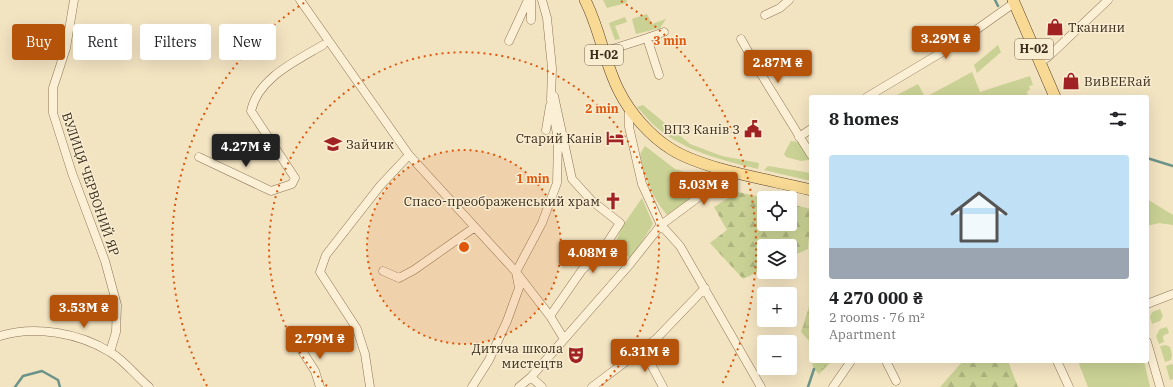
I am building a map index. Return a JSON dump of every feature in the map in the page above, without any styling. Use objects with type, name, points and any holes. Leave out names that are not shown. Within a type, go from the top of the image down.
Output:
[{"type":"main road","name":"Н-02","points":[[585,0],[603,52],[619,91],[629,108],[652,133],[672,149],[703,162],[809,190]]},
{"type":"main road","name":"Н-02","points":[[1014,1],[1053,95]]},
{"type":"street","name":"ВУЛИЦЯ ЧЕРВОНИЙ ЯР","points":[[74,0],[66,48],[53,88],[53,113],[72,173],[105,260],[117,305],[116,332],[110,352]]},
{"type":"street","points":[[300,0],[409,155],[476,226],[516,272],[550,316],[564,338]]},
{"type":"street","points":[[509,41],[528,0]]},
{"type":"street","points":[[531,0],[531,20]]},
{"type":"street","points":[[542,0],[547,18],[552,68],[551,100],[546,130]]},
{"type":"street","points":[[765,15],[780,8],[789,0]]},
{"type":"street","points":[[1039,62],[1048,57],[1108,0]]},
{"type":"street","points":[[870,95],[959,42],[1014,1]]},
{"type":"street","points":[[603,52],[664,32]]},
{"type":"street","points":[[647,38],[659,75]]},
{"type":"street","points":[[741,39],[809,152]]},
{"type":"street","points":[[199,157],[271,190],[292,184],[296,178],[251,111],[254,99],[279,71],[323,45]]},
{"type":"street","points":[[550,316],[582,270],[604,248],[620,223],[592,201],[572,179],[557,104],[551,88]]},
{"type":"street","points":[[472,387],[489,360],[507,321],[519,288],[516,272],[542,223],[557,183],[558,140],[551,100]]},
{"type":"street","points":[[629,108],[629,127],[642,184],[661,225],[680,246],[761,387]]},
{"type":"street","points":[[799,137],[809,130]]},
{"type":"street","points":[[370,387],[365,354],[357,329],[320,272],[326,255],[380,186],[409,155]]},
{"type":"street","points":[[519,387],[531,377],[630,264],[661,225],[734,171]]},
{"type":"street","points":[[382,271],[399,278],[414,270],[476,226]]},
{"type":"street","points":[[592,387],[656,339],[705,288]]},
{"type":"street","points":[[1149,303],[1173,294]]},
{"type":"street","points":[[0,336],[16,331],[43,332],[78,338],[110,352],[149,387]]},
{"type":"street","points":[[297,342],[315,370],[320,387]]},
{"type":"street","points":[[1149,349],[1160,387]]},
{"type":"street","points":[[641,350],[647,357],[663,387]]},
{"type":"street","points":[[833,387],[850,363]]},
{"type":"street","points":[[887,363],[896,381]]},
{"type":"street","points":[[1058,363],[1069,387]]},
{"type":"street","points":[[531,377],[542,387]]},
{"type":"green space","points":[[603,0],[627,0],[626,3],[607,8]]},
{"type":"green space","points":[[647,14],[652,24],[666,19],[660,28],[636,34],[632,19]]},
{"type":"green space","points":[[625,17],[627,22],[615,26],[620,39],[615,40],[609,23]]},
{"type":"green space","points":[[998,45],[1001,52],[977,73],[974,65]]},
{"type":"green space","points":[[972,72],[980,92],[1030,76],[1033,85],[1029,86],[1030,90],[1027,91],[1028,95],[930,95]]},
{"type":"green space","points":[[918,84],[924,95],[897,95]]},
{"type":"green space","points":[[643,105],[690,144],[722,156],[759,163],[758,169],[705,154],[680,143],[656,127],[637,107]]},
{"type":"green space","points":[[791,141],[799,142],[809,155],[809,160],[801,161],[786,157],[784,154]]},
{"type":"green space","points":[[645,146],[675,169],[710,180],[700,193],[667,215],[657,201],[644,171],[640,154]]},
{"type":"green space","points":[[768,166],[809,173],[809,181],[764,170]]},
{"type":"green space","points":[[738,192],[757,196],[757,231],[797,231],[797,206],[809,209],[808,249],[797,254],[797,239],[757,239],[757,272],[743,279],[710,243],[727,230],[714,207]]},
{"type":"green space","points":[[642,198],[653,224],[631,259],[614,246],[622,227]]},
{"type":"green space","points":[[1149,200],[1173,215],[1173,225],[1159,223],[1149,226]]},
{"type":"green space","points":[[809,307],[809,341],[801,332]]},
{"type":"green space","points":[[1160,309],[1163,316],[1160,321],[1152,324],[1150,317],[1152,312]]},
{"type":"green space","points":[[1167,327],[1169,333],[1164,335],[1164,342],[1159,344],[1156,336],[1160,329]]},
{"type":"green space","points":[[1166,345],[1170,347],[1172,355],[1171,360],[1165,362],[1160,346]]},
{"type":"green space","points":[[812,363],[830,363],[819,374],[814,369]]},
{"type":"green space","points":[[961,363],[1009,363],[1018,387],[940,387]]},
{"type":"green space","points":[[1144,363],[1150,387],[1088,387],[1079,364]]},
{"type":"green space","points":[[1171,364],[1173,365],[1173,379],[1170,380],[1166,366]]},
{"type":"waterway","points":[[995,0],[998,6]]},
{"type":"waterway","points":[[1149,159],[1173,166]]},
{"type":"waterway","points":[[808,387],[814,369]]},
{"type":"waterway","points":[[15,387],[23,376],[42,371],[58,380],[60,387]]},
{"type":"place","name":"Тканини","points":[[1055,27]]},
{"type":"place","name":"ВиBEERай","points":[[1071,81]]},
{"type":"place","name":"ВПЗ Канів 3","points":[[753,129]]},
{"type":"place","name":"Старий Канів","points":[[615,138]]},
{"type":"place","name":"Зайчик","points":[[333,144]]},
{"type":"place","name":"Спасо-преображенський храм","points":[[613,201]]},
{"type":"place","name":"Дитяча школа мистецтв","points":[[576,355]]}]
